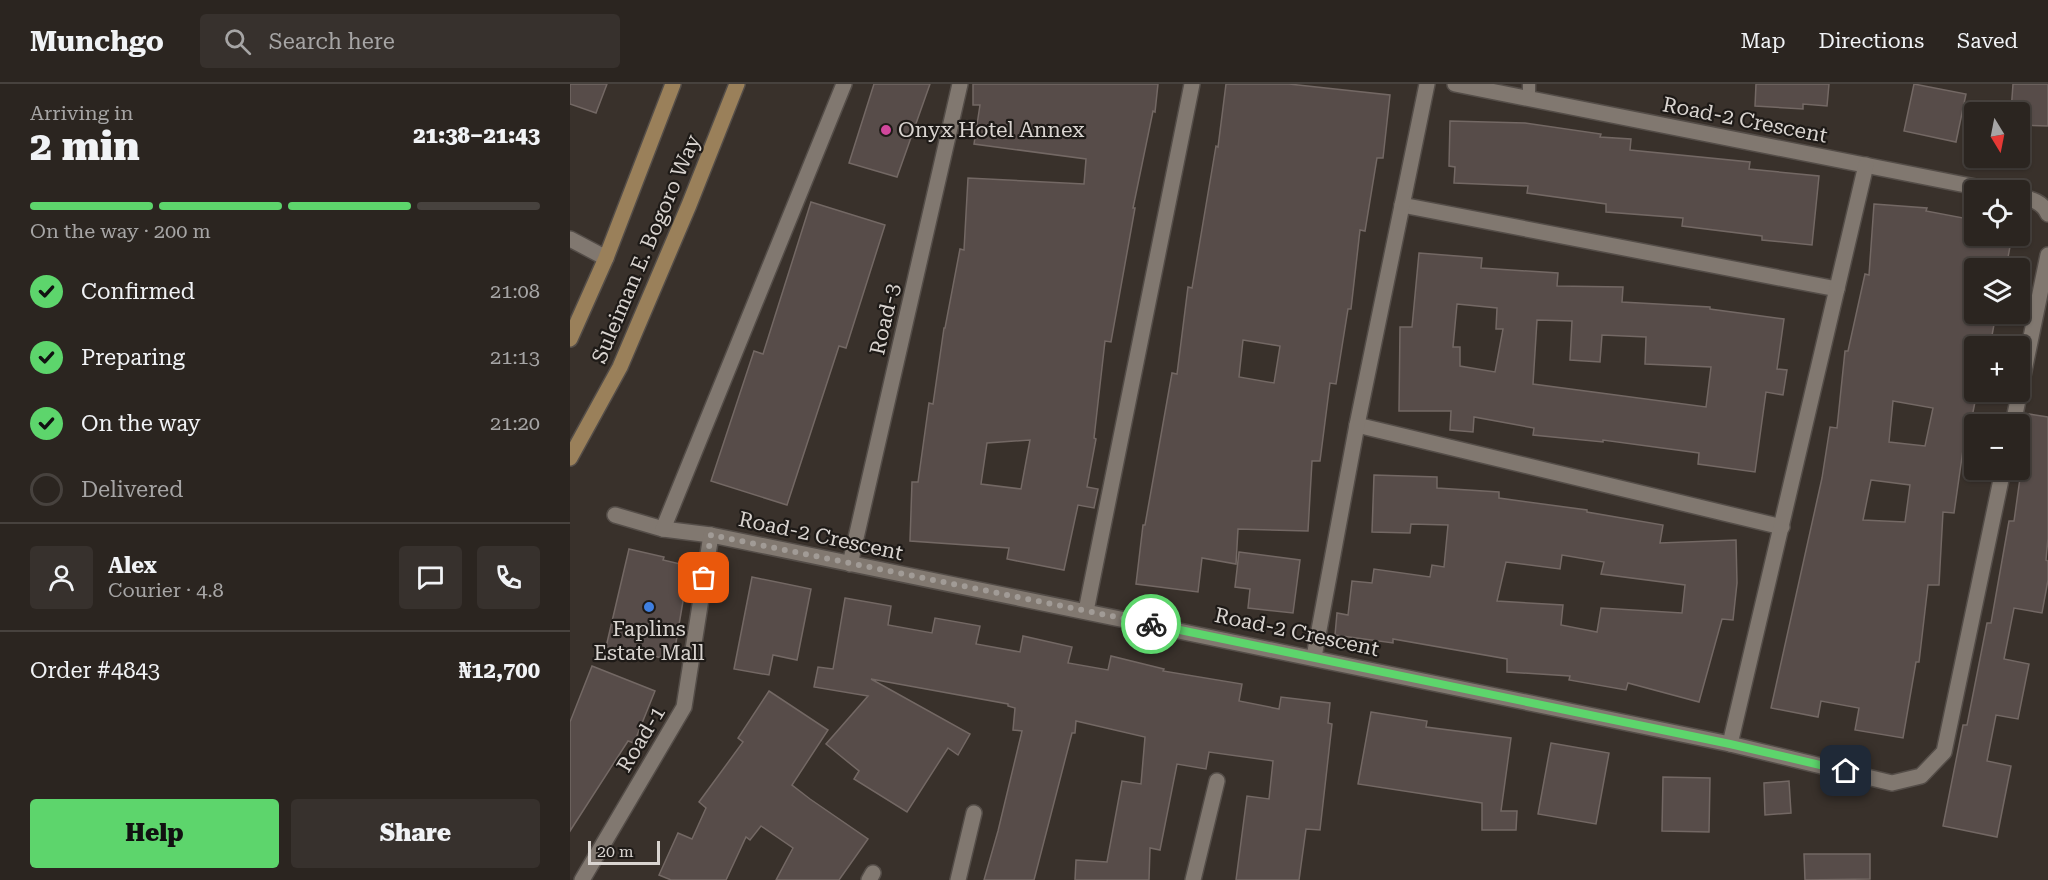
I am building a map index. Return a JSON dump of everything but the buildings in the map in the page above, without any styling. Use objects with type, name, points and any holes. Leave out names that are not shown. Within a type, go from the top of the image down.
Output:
[{"type":"main road","name":"Suleiman E. Bogoro Way","points":[[570,339],[606,258],[673,84]]},
{"type":"main road","name":"Suleiman E. Bogoro Way","points":[[570,458],[620,367],[689,205],[737,84]]},
{"type":"street","points":[[663,529],[844,84]]},
{"type":"street","name":"Road-3","points":[[850,564],[960,84]]},
{"type":"street","points":[[1086,611],[1192,84]]},
{"type":"street","points":[[1314,657],[1357,425],[1427,84]]},
{"type":"street","name":"Road-2 Crescent","points":[[1455,84],[1529,91],[1964,185]]},
{"type":"street","points":[[1730,744],[1866,165]]},
{"type":"street","points":[[2030,199],[2046,210]]},
{"type":"street","points":[[1402,205],[1837,289]]},
{"type":"street","points":[[570,239],[606,258]]},
{"type":"street","points":[[2015,414],[2048,255]]},
{"type":"street","points":[[1357,425],[1782,527]]},
{"type":"street","name":"Road-2 Crescent","points":[[615,515],[663,529],[711,535],[1730,744],[1892,783],[1921,776],[1944,752],[2001,480]]},
{"type":"street","name":"Road-1","points":[[582,880],[684,707],[711,535]]},
{"type":"street","points":[[1193,880],[1217,781]]},
{"type":"street","points":[[958,880],[974,813]]},
{"type":"way so far","points":[[704,578],[711,535],[1151,624]]},
{"type":"place","name":"Onyx Hotel Annex","points":[[886,130]]},
{"type":"place","name":"Faplins Estate Mall","points":[[649,607]]},
{"type":"route","points":[[1151,624],[1730,744],[1846,771]]}]
